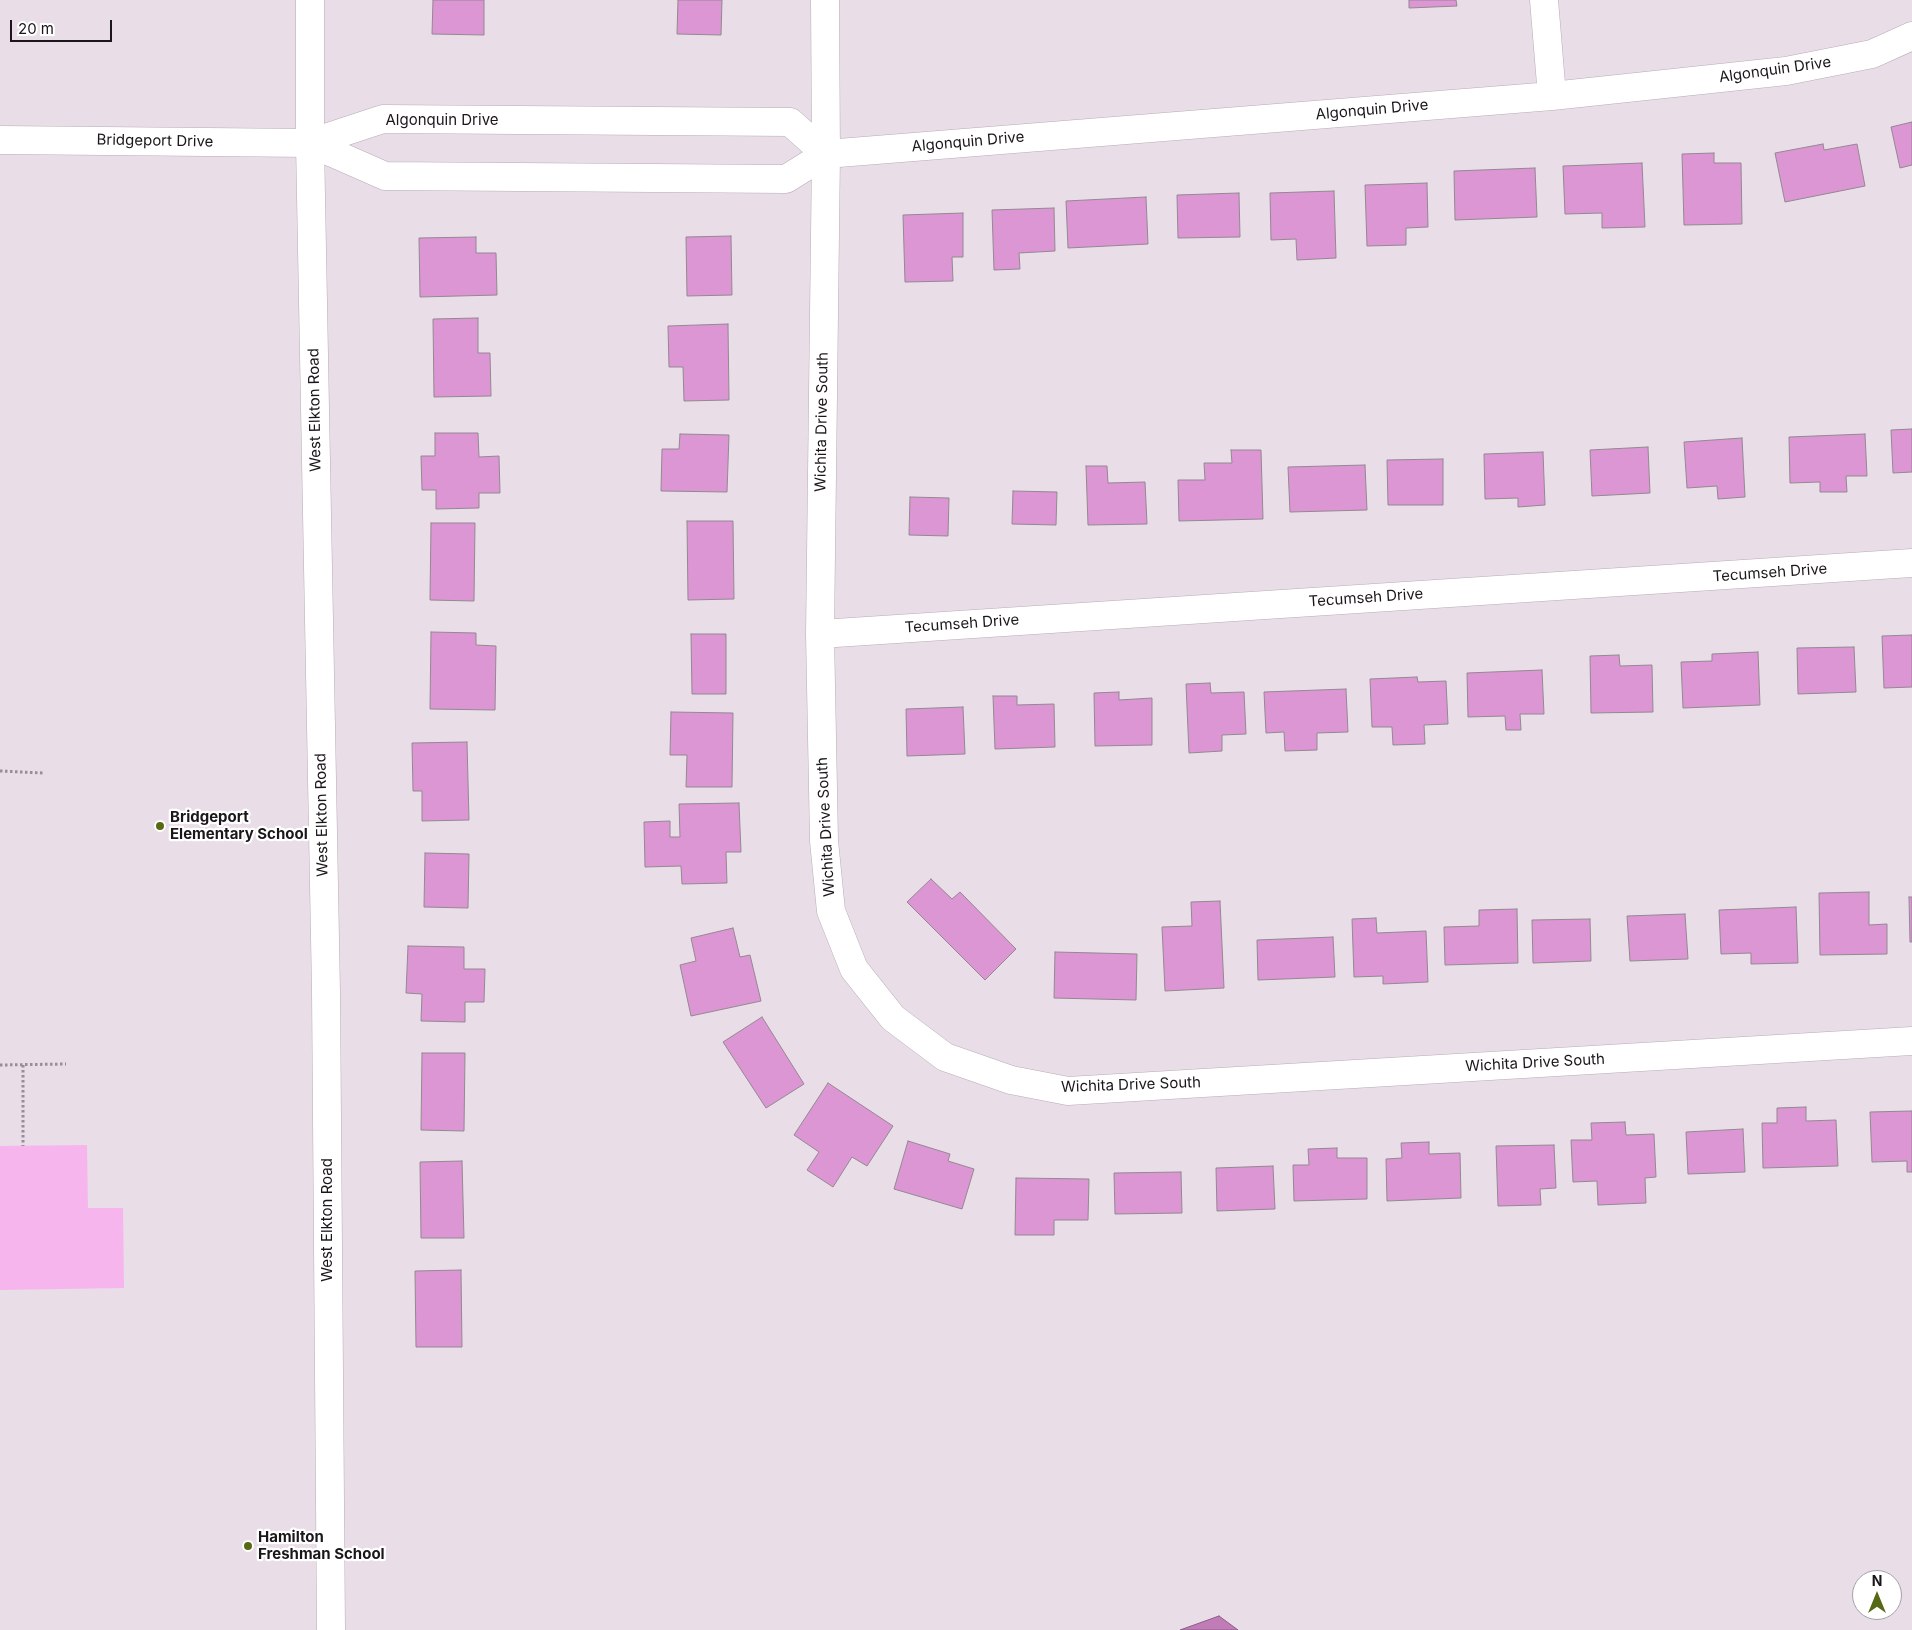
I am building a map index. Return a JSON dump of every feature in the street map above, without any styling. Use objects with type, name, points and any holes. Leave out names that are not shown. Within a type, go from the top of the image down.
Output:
[{"type":"street","name":"West Elkton Road","points":[[310,0],[310,143],[325,981],[331,1630]]},
{"type":"street","name":"Wichita Drive South","points":[[825,0],[826,154],[820,634],[824,841],[831,911],[854,969],[893,1018],[945,1056],[1011,1080],[1068,1091],[1912,1041]]},
{"type":"street","points":[[1544,0],[1552,96]]},
{"type":"street","name":"Algonquin Drive","points":[[310,143],[385,176],[786,179],[826,154],[1552,96],[1786,70],[1872,54],[1912,36]]},
{"type":"street","name":"Algonquin Drive","points":[[310,143],[383,119],[790,122],[826,154]]},
{"type":"street","name":"Bridgeport Drive","points":[[0,140],[310,143]]},
{"type":"street","name":"Tecumseh Drive","points":[[820,634],[1912,563]]},
{"type":"path","points":[[0,771],[43,773]]},
{"type":"path","points":[[0,1065],[66,1064]]},
{"type":"path","points":[[23,1065],[23,1146]]},
{"type":"shaded area","points":[[87,1145],[88,1208],[123,1208],[124,1288],[0,1290],[0,1146]]},
{"type":"shaded area","points":[[1219,1616],[1238,1630],[1180,1630]]},
{"type":"building","points":[[433,0],[484,0],[484,35],[432,34]]},
{"type":"building","points":[[678,0],[722,0],[721,35],[677,34]]},
{"type":"building","points":[[1409,0],[1456,0],[1457,6],[1409,8]]},
{"type":"building","points":[[1912,122],[1912,165],[1900,168],[1891,127]]},
{"type":"building","points":[[1823,144],[1824,150],[1857,144],[1865,186],[1785,202],[1775,153]]},
{"type":"building","points":[[1714,153],[1714,163],[1741,163],[1742,224],[1684,225],[1682,154]]},
{"type":"building","points":[[1642,163],[1645,227],[1602,228],[1602,213],[1565,214],[1563,166]]},
{"type":"building","points":[[1535,168],[1537,217],[1455,220],[1454,171]]},
{"type":"building","points":[[1427,183],[1428,227],[1406,228],[1406,245],[1367,246],[1365,185]]},
{"type":"building","points":[[1334,191],[1336,258],[1297,260],[1296,239],[1271,240],[1270,193]]},
{"type":"building","points":[[1239,193],[1240,237],[1178,238],[1177,195]]},
{"type":"building","points":[[1146,197],[1148,244],[1068,248],[1066,201]]},
{"type":"building","points":[[1054,208],[1055,251],[1019,253],[1020,269],[994,270],[992,210]]},
{"type":"building","points":[[963,213],[963,257],[952,257],[953,281],[905,282],[903,215]]},
{"type":"building","points":[[731,236],[732,295],[687,296],[686,237]]},
{"type":"building","points":[[476,237],[476,253],[496,253],[497,295],[420,297],[419,238]]},
{"type":"building","points":[[478,318],[478,353],[490,353],[491,396],[434,397],[433,319]]},
{"type":"building","points":[[728,324],[729,400],[684,401],[683,367],[669,367],[668,326]]},
{"type":"building","points":[[1912,429],[1912,472],[1893,473],[1891,430]]},
{"type":"building","points":[[435,433],[478,433],[479,457],[499,456],[500,493],[479,493],[479,508],[436,509],[436,490],[422,490],[421,456],[435,456]]},
{"type":"building","points":[[680,434],[729,435],[727,492],[661,491],[662,449],[679,449]]},
{"type":"building","points":[[1865,434],[1867,476],[1846,476],[1847,492],[1820,492],[1820,482],[1790,483],[1789,437]]},
{"type":"building","points":[[1742,438],[1745,497],[1718,499],[1717,486],[1687,488],[1684,442]]},
{"type":"building","points":[[1648,447],[1650,493],[1592,496],[1590,450]]},
{"type":"building","points":[[1231,450],[1261,450],[1263,519],[1179,521],[1178,480],[1205,480],[1204,463],[1232,463]]},
{"type":"building","points":[[1543,452],[1545,505],[1518,507],[1518,498],[1485,499],[1484,454]]},
{"type":"building","points":[[1443,459],[1443,505],[1388,505],[1387,460]]},
{"type":"building","points":[[1365,465],[1367,510],[1290,512],[1288,467]]},
{"type":"building","points":[[1086,466],[1107,466],[1108,483],[1145,482],[1147,524],[1088,525]]},
{"type":"building","points":[[1013,491],[1057,492],[1056,525],[1012,524]]},
{"type":"building","points":[[910,497],[949,498],[948,536],[909,535]]},
{"type":"building","points":[[687,521],[733,521],[734,599],[688,600]]},
{"type":"building","points":[[431,523],[475,523],[474,601],[430,600]]},
{"type":"building","points":[[431,632],[476,633],[476,645],[496,646],[495,710],[430,709]]},
{"type":"building","points":[[691,634],[726,634],[726,694],[692,694]]},
{"type":"building","points":[[1912,635],[1912,687],[1884,688],[1882,636]]},
{"type":"building","points":[[1854,647],[1856,692],[1798,694],[1797,648]]},
{"type":"building","points":[[1758,652],[1760,705],[1683,708],[1681,662],[1712,661],[1712,654]]},
{"type":"building","points":[[1619,655],[1620,666],[1652,665],[1653,712],[1591,713],[1590,656]]},
{"type":"building","points":[[1542,670],[1544,714],[1520,714],[1521,730],[1506,730],[1505,716],[1468,717],[1467,673]]},
{"type":"building","points":[[1417,677],[1418,682],[1446,681],[1448,724],[1424,725],[1425,744],[1393,745],[1392,727],[1372,727],[1370,679]]},
{"type":"building","points":[[1210,683],[1211,693],[1244,692],[1246,734],[1222,735],[1222,751],[1189,753],[1186,684]]},
{"type":"building","points":[[1346,689],[1348,732],[1317,733],[1317,750],[1285,751],[1284,732],[1266,733],[1264,692]]},
{"type":"building","points":[[1119,692],[1119,700],[1152,698],[1152,745],[1095,746],[1094,693]]},
{"type":"building","points":[[993,696],[1017,696],[1017,705],[1054,704],[1055,747],[995,749]]},
{"type":"building","points":[[963,707],[965,754],[907,756],[906,709]]},
{"type":"building","points":[[671,712],[733,713],[732,787],[686,787],[687,755],[670,755]]},
{"type":"building","points":[[467,742],[469,820],[422,821],[422,791],[413,791],[412,743]]},
{"type":"building","points":[[739,803],[741,852],[726,852],[727,883],[682,884],[681,866],[645,867],[644,822],[670,821],[670,837],[680,837],[679,804]]},
{"type":"building","points":[[425,853],[469,854],[468,908],[424,907]]},
{"type":"building","points":[[931,879],[952,899],[960,892],[1016,949],[985,980],[907,902]]},
{"type":"building","points":[[1869,892],[1869,925],[1887,924],[1887,954],[1820,955],[1819,893]]},
{"type":"building","points":[[1909,897],[1912,897],[1912,942],[1910,942]]},
{"type":"building","points":[[1220,901],[1224,988],[1165,991],[1162,927],[1192,926],[1191,902]]},
{"type":"building","points":[[1796,907],[1798,963],[1751,964],[1751,953],[1721,954],[1719,910]]},
{"type":"building","points":[[1517,909],[1518,963],[1445,965],[1444,927],[1479,926],[1479,910]]},
{"type":"building","points":[[1685,914],[1688,959],[1630,961],[1627,916]]},
{"type":"building","points":[[1376,918],[1377,933],[1426,931],[1428,982],[1383,984],[1383,976],[1354,977],[1352,919]]},
{"type":"building","points":[[1590,919],[1591,961],[1533,963],[1532,920]]},
{"type":"building","points":[[733,928],[740,957],[750,955],[761,1001],[691,1016],[680,965],[696,961],[691,938]]},
{"type":"building","points":[[1333,937],[1335,977],[1258,980],[1257,940]]},
{"type":"building","points":[[408,946],[464,947],[464,969],[485,969],[484,1002],[465,1002],[465,1022],[421,1021],[422,994],[406,993]]},
{"type":"building","points":[[1055,952],[1137,954],[1136,1000],[1054,998]]},
{"type":"building","points":[[762,1017],[804,1084],[766,1108],[723,1042]]},
{"type":"building","points":[[422,1053],[465,1053],[464,1131],[421,1130]]},
{"type":"building","points":[[828,1083],[893,1126],[867,1166],[852,1157],[833,1187],[807,1170],[819,1152],[794,1135]]},
{"type":"building","points":[[1806,1107],[1806,1121],[1836,1120],[1838,1166],[1763,1168],[1762,1123],[1777,1123],[1777,1108]]},
{"type":"building","points":[[1912,1111],[1912,1172],[1907,1172],[1907,1161],[1872,1162],[1870,1112]]},
{"type":"building","points":[[1625,1122],[1626,1135],[1654,1134],[1656,1177],[1645,1178],[1646,1203],[1598,1205],[1597,1181],[1573,1182],[1571,1140],[1592,1140],[1591,1123]]},
{"type":"building","points":[[1743,1129],[1745,1172],[1688,1174],[1686,1132]]},
{"type":"building","points":[[908,1141],[950,1154],[948,1161],[974,1169],[962,1209],[894,1189]]},
{"type":"building","points":[[1429,1142],[1429,1154],[1460,1153],[1461,1198],[1387,1201],[1386,1159],[1402,1158],[1401,1143]]},
{"type":"building","points":[[1554,1145],[1556,1188],[1540,1189],[1541,1205],[1498,1206],[1496,1146]]},
{"type":"building","points":[[1337,1148],[1337,1158],[1367,1158],[1367,1199],[1294,1201],[1293,1165],[1309,1165],[1308,1149]]},
{"type":"building","points":[[462,1161],[464,1238],[421,1238],[420,1162]]},
{"type":"building","points":[[1273,1166],[1275,1209],[1217,1211],[1216,1168]]},
{"type":"building","points":[[1181,1172],[1182,1213],[1115,1214],[1114,1173]]},
{"type":"building","points":[[1016,1178],[1089,1179],[1088,1220],[1054,1220],[1054,1235],[1015,1235]]},
{"type":"building","points":[[461,1270],[462,1347],[416,1347],[415,1271]]},
{"type":"place","name":"Bridgeport Elementary School","points":[[160,826]]},
{"type":"place","name":"Hamilton Freshman School","points":[[248,1546]]}]
